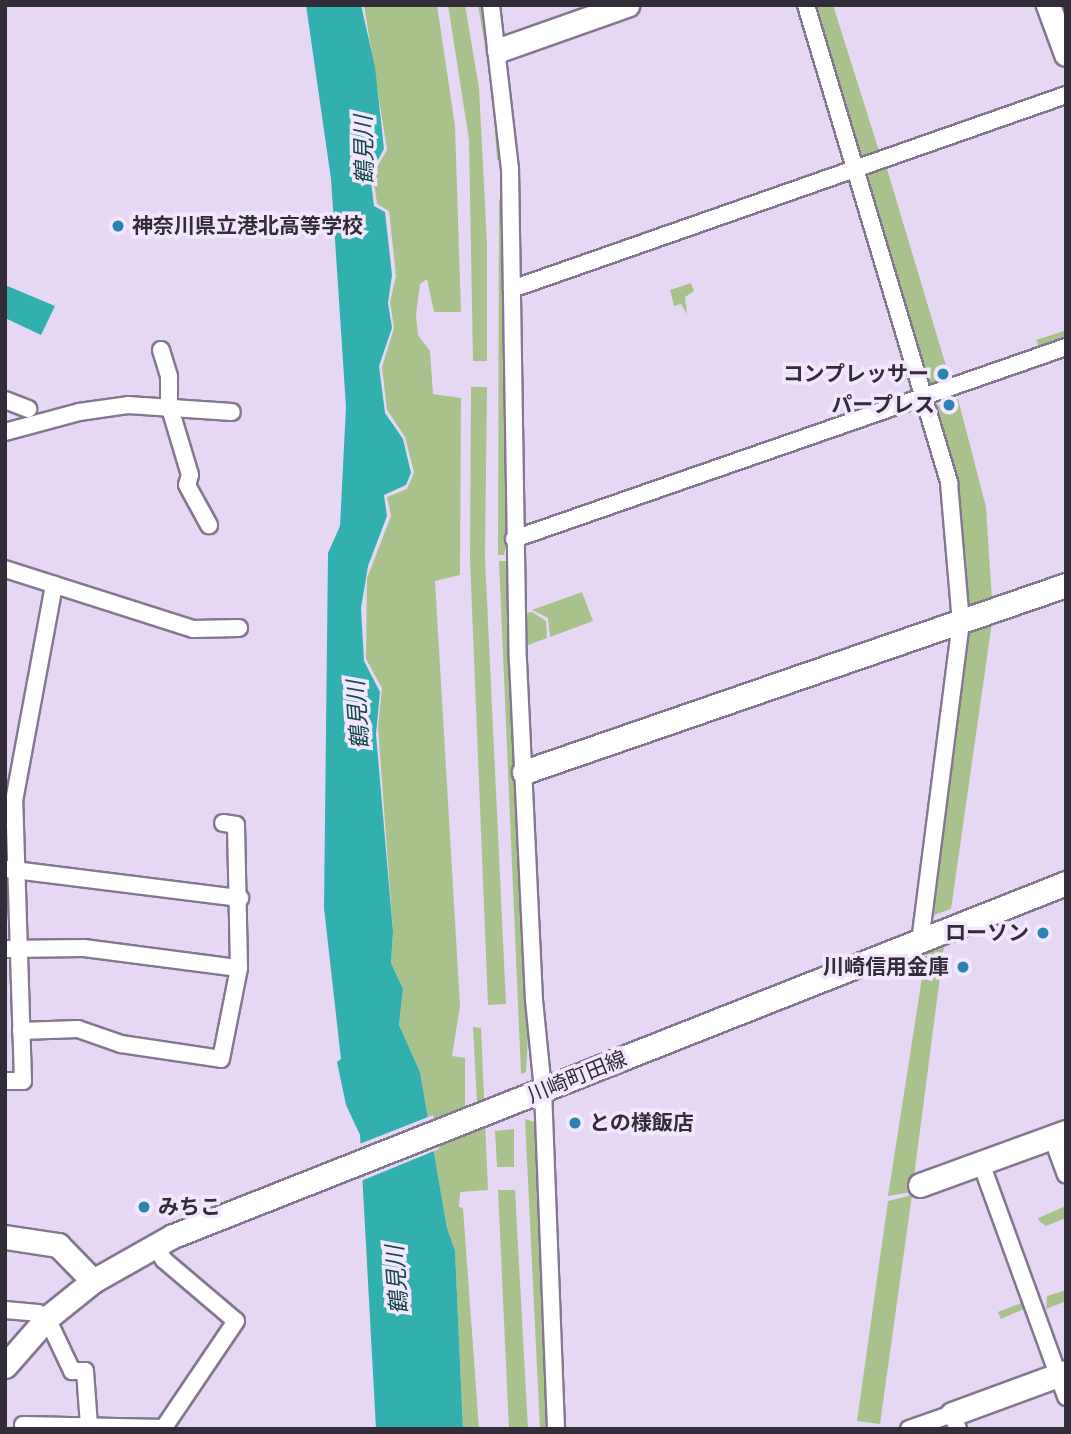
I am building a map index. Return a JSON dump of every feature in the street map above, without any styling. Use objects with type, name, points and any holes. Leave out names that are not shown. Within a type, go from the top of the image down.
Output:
[{"type":"main road","points":[[499,50],[627,5]]},
{"type":"main road","points":[[1048,5],[1066,54]]},
{"type":"main road","points":[[524,772],[1066,585]]},
{"type":"main road","name":"川崎町田線","points":[[5,1366],[47,1318],[93,1281],[155,1245],[1066,883]]},
{"type":"main road","points":[[920,1185],[1059,1134]]},
{"type":"main road","points":[[5,1237],[58,1245],[93,1281]]},
{"type":"main road","points":[[955,1421],[1062,1374]]},
{"type":"street","points":[[491,5],[499,50],[510,169],[514,539],[524,772],[543,1090],[556,1429]]},
{"type":"street","points":[[806,5],[950,483],[961,622],[919,941]]},
{"type":"street","points":[[512,289],[1066,95]]},
{"type":"street","points":[[514,539],[1066,347]]},
{"type":"street","points":[[161,350],[169,377],[169,405],[190,475],[187,485],[209,525]]},
{"type":"street","points":[[5,400],[28,409]]},
{"type":"street","points":[[5,432],[79,412],[169,405],[232,412]]},
{"type":"street","points":[[5,569],[192,629],[239,628]]},
{"type":"street","points":[[5,1081],[23,1080],[21,1031],[12,949],[10,871],[14,802],[54,585]]},
{"type":"street","points":[[21,1031],[78,1028],[121,1044],[221,1059],[239,968],[240,898],[236,825],[223,823]]},
{"type":"street","points":[[10,871],[240,898]]},
{"type":"street","points":[[12,949],[84,948],[239,968]]},
{"type":"street","points":[[1059,1134],[1066,1175]]},
{"type":"street","points":[[981,1163],[1062,1374],[1066,1397]]},
{"type":"street","points":[[23,1425],[163,1428],[236,1321],[164,1260],[155,1245]]},
{"type":"street","points":[[5,1310],[38,1312],[47,1318],[72,1371],[85,1371],[89,1426]]},
{"type":"street","points":[[909,1429],[955,1421]]},
{"type":"shaded area","points":[[364,5],[437,5],[455,126],[461,312],[434,312],[427,279],[420,284],[416,315],[418,335],[430,351],[433,394],[461,398],[460,575],[435,581],[460,1006],[452,1056],[465,1058],[465,1131],[478,1123],[473,1027],[481,1028],[488,1190],[460,1192],[459,1207],[463,1208],[479,1429],[463,1429],[455,1251],[447,1228],[420,1072],[399,1025],[403,989],[391,963],[393,932],[378,727],[382,688],[366,659],[367,578],[391,516],[387,497],[407,489],[414,472],[405,437],[387,410],[382,367],[394,328],[390,302],[396,276],[389,211],[377,204],[373,174],[387,150]]},
{"type":"shaded area","points":[[448,5],[465,5],[479,88],[487,244],[487,361],[473,361],[469,140]]},
{"type":"shaded area","points":[[478,5],[483,7],[496,85],[502,161],[497,160],[492,87]]},
{"type":"shaded area","points":[[811,5],[833,5],[880,154],[862,160]]},
{"type":"shaded area","points":[[887,169],[949,376],[926,386],[866,175]]},
{"type":"shaded area","points":[[499,199],[503,200],[508,533],[504,555],[498,555]]},
{"type":"shaded area","points":[[691,283],[694,291],[685,297],[687,314],[681,304],[674,306],[670,290]]},
{"type":"shaded area","points":[[1064,331],[1066,338],[1039,347],[1036,340]]},
{"type":"shaded area","points":[[471,387],[487,387],[485,558],[506,1004],[488,1005],[470,559]]},
{"type":"shaded area","points":[[958,399],[986,507],[992,600],[971,609],[963,603],[932,407]]},
{"type":"shaded area","points":[[499,561],[510,561],[529,1018],[526,1072],[521,1074]]},
{"type":"shaded area","points":[[582,592],[593,621],[550,637],[548,618],[532,610]]},
{"type":"shaded area","points":[[532,612],[546,621],[547,638],[528,645],[526,613]]},
{"type":"shaded area","points":[[992,622],[951,909],[928,917],[966,629]]},
{"type":"shaded area","points":[[944,946],[912,1192],[888,1196],[926,952]]},
{"type":"shaded area","points":[[525,1119],[535,1122],[548,1429],[540,1429]]},
{"type":"shaded area","points":[[514,1129],[514,1167],[497,1167],[495,1131]]},
{"type":"shaded area","points":[[498,1190],[515,1190],[528,1429],[509,1429]]},
{"type":"shaded area","points":[[912,1195],[880,1424],[857,1421],[888,1201]]},
{"type":"shaded area","points":[[1066,1206],[1066,1218],[1046,1226],[1040,1222],[1038,1218]]},
{"type":"shaded area","points":[[1066,1290],[1066,1301],[1046,1309],[1047,1296]]},
{"type":"shaded area","points":[[1024,1302],[1026,1308],[1001,1319],[998,1312]]},
{"type":"water","name":"鶴見川","points":[[306,5],[361,5],[375,67],[384,149],[370,174],[374,206],[385,212],[392,275],[388,303],[392,328],[379,366],[385,413],[403,439],[411,473],[406,485],[384,495],[387,516],[368,566],[361,608],[364,661],[380,692],[376,734],[393,932],[391,963],[403,989],[399,1025],[420,1072],[447,1228],[455,1251],[463,1429],[376,1429],[360,1135],[346,1105],[337,1062],[341,1059],[324,908],[328,553],[340,526],[346,407],[331,179]]},
{"type":"water","points":[[5,285],[55,306],[41,335],[5,318]]},
{"type":"pier","points":[[433,1115],[439,1149],[361,1181],[357,1145]]},
{"type":"place","name":"神奈川県立港北高等学校","points":[[118,226]]},
{"type":"place","name":"コンプレッサー","points":[[943,374]]},
{"type":"place","name":"パープレス","points":[[949,405]]},
{"type":"place","name":"ローソン","points":[[1043,933]]},
{"type":"place","name":"川崎信用金庫","points":[[963,967]]},
{"type":"place","name":"との様飯店","points":[[575,1123]]},
{"type":"place","name":"みちこ","points":[[144,1207]]}]
